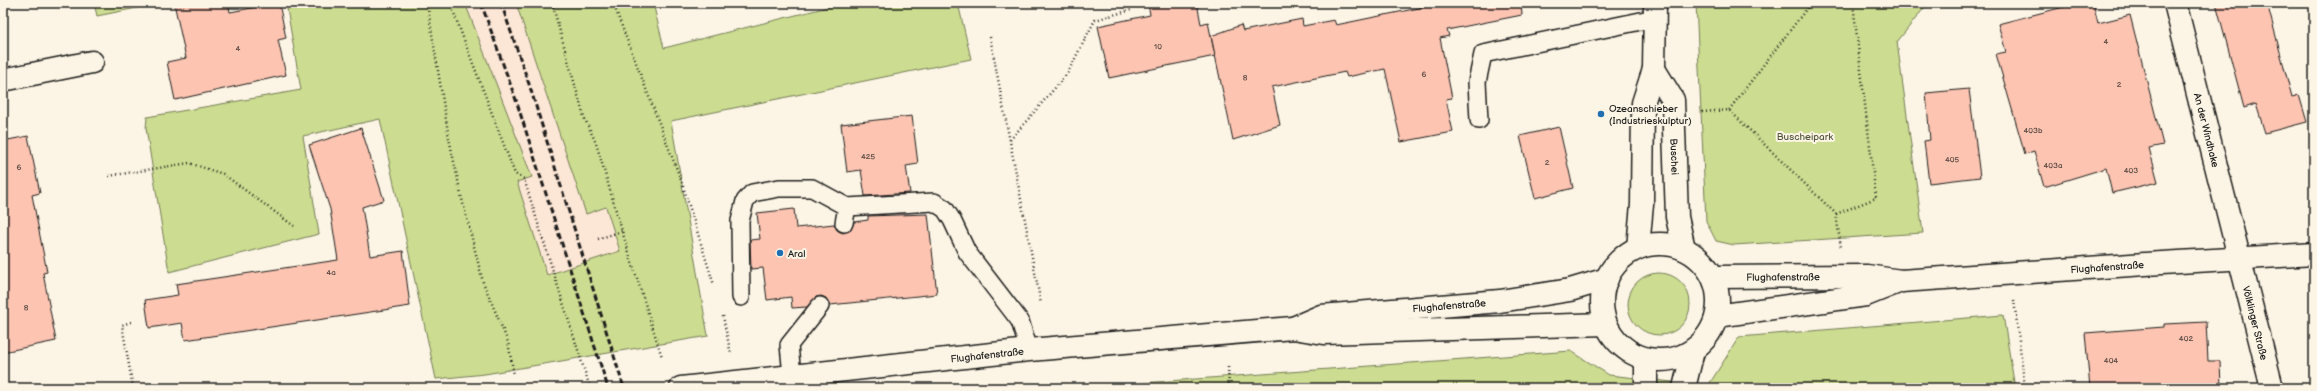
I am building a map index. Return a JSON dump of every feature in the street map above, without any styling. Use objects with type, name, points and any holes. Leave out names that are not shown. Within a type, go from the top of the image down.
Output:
[{"type":"main road","name":"An der Windhake","points":[[2176,3],[2241,257]]},
{"type":"main road","points":[[1638,248],[1642,204],[1643,103],[1654,69],[1655,10]]},
{"type":"main road","points":[[3,80],[92,62]]},
{"type":"main road","name":"Buschei","points":[[1654,69],[1673,100],[1677,217],[1684,249]]},
{"type":"main road","points":[[1654,244],[1669,245],[1684,249],[1696,256],[1713,277],[1717,290],[1717,316],[1712,330],[1704,341],[1692,351],[1678,358],[1662,361],[1646,359],[1632,354],[1620,345],[1605,324],[1602,307],[1602,293],[1606,279],[1614,266],[1625,256],[1638,248],[1654,244]]},
{"type":"main road","name":"Flughafenstraße","points":[[1713,277],[1867,276],[1901,282],[2241,257],[2314,254]]},
{"type":"main road","name":"Völklinger Straße","points":[[2241,257],[2272,388]]},
{"type":"main road","name":"Flughafenstraße","points":[[1293,328],[1321,316],[1500,301],[1570,290],[1606,279]]},
{"type":"main road","name":"Flughafenstraße","points":[[1717,316],[1866,295],[1901,282]]},
{"type":"main road","name":"Flughafenstraße","points":[[681,388],[734,381],[1029,350],[1293,328],[1324,333],[1605,324]]},
{"type":"main road","points":[[1684,388],[1692,351]]},
{"type":"main road","points":[[1646,359],[1646,388]]},
{"type":"lane","points":[[1479,120],[1477,82],[1483,54],[1655,10]]},
{"type":"lane","points":[[741,297],[740,221],[745,201],[752,193],[779,188],[812,188],[846,215],[934,202],[945,209],[952,220],[967,252],[1020,321],[1029,350]]},
{"type":"lane","points":[[792,375],[789,345],[820,306]]},
{"type":"path","points":[[427,3],[449,138],[461,195],[483,282],[508,342],[514,375]]},
{"type":"path","points":[[450,3],[515,174],[524,179],[555,273],[590,388]]},
{"type":"path","points":[[552,3],[584,117],[596,143],[622,232],[662,357]]},
{"type":"path","points":[[613,3],[680,180],[714,286]]},
{"type":"path","points":[[1010,141],[1067,74],[1095,20],[1131,10],[1130,3]]},
{"type":"path","points":[[1729,110],[1811,3]]},
{"type":"path","points":[[1836,214],[1876,198],[1853,3]]},
{"type":"path","points":[[990,37],[1042,310]]},
{"type":"path","points":[[1698,112],[1729,110],[1836,214],[1840,248]]},
{"type":"path","points":[[109,176],[189,163],[223,174],[294,226]]},
{"type":"path","points":[[598,239],[622,232]]},
{"type":"path","points":[[2012,274],[2025,388]]},
{"type":"path","points":[[722,308],[730,349],[734,381]]},
{"type":"path","points":[[132,322],[122,325],[133,388]]},
{"type":"path","points":[[1228,367],[1229,388]]},
{"type":"shaded area","points":[[465,3],[516,3],[586,213],[606,207],[620,252],[547,275],[517,182],[531,177]]},
{"type":"green space","points":[[94,3],[142,3],[142,7],[97,16]]},
{"type":"green space","points":[[286,3],[465,3],[532,177],[517,182],[547,275],[620,251],[606,207],[586,214],[516,3],[653,3],[664,48],[844,3],[958,3],[971,59],[671,121],[708,336],[485,374],[436,379],[380,119],[303,136],[319,234],[169,272],[146,128],[147,117],[301,90]]},
{"type":"green space","name":"Buscheipark","points":[[1696,3],[1928,3],[1897,42],[1923,233],[1734,245],[1716,241],[1706,221]]},
{"type":"green space","points":[[1659,273],[1676,278],[1681,282],[1685,287],[1690,304],[1685,321],[1681,326],[1676,330],[1659,335],[1642,330],[1637,326],[1633,321],[1628,304],[1633,287],[1637,282],[1642,278]]},
{"type":"green space","points":[[2003,315],[2015,388],[1075,388],[1571,351],[1609,375],[1708,386],[1739,337]]},
{"type":"building","points":[[174,3],[228,3],[230,12],[279,3],[286,38],[278,40],[286,75],[175,100],[167,62],[186,58]]},
{"type":"building","points":[[1148,3],[1197,3],[1201,24],[1208,22],[1215,56],[1109,78],[1098,26],[1150,15]]},
{"type":"building","points":[[1443,3],[1521,3],[1522,15],[1447,30],[1449,36],[1440,38],[1452,98],[1446,99],[1453,132],[1401,142],[1385,69],[1347,77],[1345,72],[1272,87],[1280,125],[1233,140],[1211,36],[1241,25],[1243,31],[1302,19],[1303,26],[1334,20],[1336,25]]},
{"type":"building","points":[[2079,3],[2093,3],[2098,23],[2130,15],[2163,145],[2149,148],[2158,182],[2112,193],[2106,168],[2044,187],[2034,151],[2025,154],[1996,54],[2006,52],[1998,24]]},
{"type":"building","points":[[2216,3],[2267,3],[2292,97],[2299,95],[2307,122],[2265,133],[2256,104],[2244,108]]},
{"type":"building","points":[[1969,89],[1980,177],[1929,183],[1924,141],[1930,140],[1926,93]]},
{"type":"building","points":[[912,116],[918,164],[906,166],[910,193],[865,196],[861,170],[847,172],[841,124]]},
{"type":"building","points":[[1559,127],[1573,188],[1535,198],[1520,136]]},
{"type":"building","points":[[361,128],[384,200],[362,207],[370,256],[403,251],[410,306],[185,340],[182,323],[149,328],[145,300],[178,295],[176,284],[338,260],[330,209],[309,145]]},
{"type":"building","points":[[28,136],[40,193],[32,195],[47,272],[43,273],[56,341],[3,352],[3,141]]},
{"type":"building","points":[[794,209],[796,228],[834,224],[837,230],[843,233],[851,230],[854,222],[868,220],[868,216],[928,214],[937,294],[830,305],[826,298],[821,296],[816,297],[807,307],[792,308],[791,297],[767,300],[763,268],[751,269],[750,240],[760,239],[757,213]]},
{"type":"building","points":[[2206,322],[2208,361],[2220,361],[2221,388],[2090,388],[2085,333],[2164,327],[2164,324]]},
{"type":"railway","points":[[481,3],[516,100],[608,388]]},
{"type":"railway","points":[[501,3],[529,84],[624,388]]},
{"type":"place","name":"Ozeanschieber (Industrieskulptur)","points":[[1601,114]]},
{"type":"place","name":"Aral","points":[[780,253]]}]
